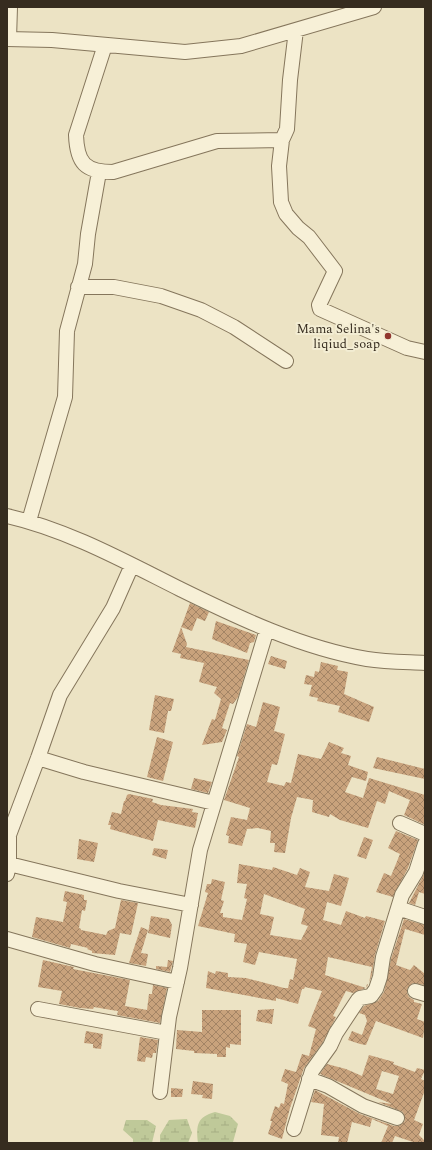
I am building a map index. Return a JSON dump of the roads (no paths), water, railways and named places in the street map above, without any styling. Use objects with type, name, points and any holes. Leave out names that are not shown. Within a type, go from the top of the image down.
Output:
[{"type":"street","points":[[10,7],[8,39],[52,40],[144,50],[185,52],[241,46],[374,7]]},
{"type":"street","points":[[296,30],[290,80],[287,129],[282,140],[279,166],[279,185],[286,214],[323,253],[334,271],[319,305],[320,309],[407,348],[425,352]]},
{"type":"street","points":[[104,45],[76,135],[76,146],[81,162],[91,170],[99,172],[113,172],[138,166],[217,141],[282,140]]},
{"type":"street","points":[[29,521],[65,397],[67,331],[85,264],[88,234],[99,172]]},
{"type":"street","points":[[78,287],[114,287],[161,296],[201,310],[234,327],[286,361]]},
{"type":"street","points":[[7,516],[29,521],[106,552],[267,628],[299,641],[369,660],[425,663]]},
{"type":"street","points":[[132,565],[113,608],[60,695],[9,834],[8,869],[191,905]]},
{"type":"street","points":[[160,1092],[169,1017],[177,982],[200,850],[267,628]]},
{"type":"street","points":[[38,758],[84,772],[214,804]]},
{"type":"street","points":[[400,823],[425,834]]},
{"type":"street","points":[[294,1130],[309,1079],[358,1000],[360,998],[371,996],[376,989],[383,957],[402,895],[416,872],[425,844]]},
{"type":"street","points":[[398,908],[425,917]]},
{"type":"street","points":[[7,939],[95,964],[177,982]]},
{"type":"street","points":[[38,1009],[167,1033]]},
{"type":"street","points":[[309,1079],[328,1086],[363,1106],[397,1118]]},
{"type":"place","name":"Mama Selina's liqiud_soap","points":[[388,336]]}]
